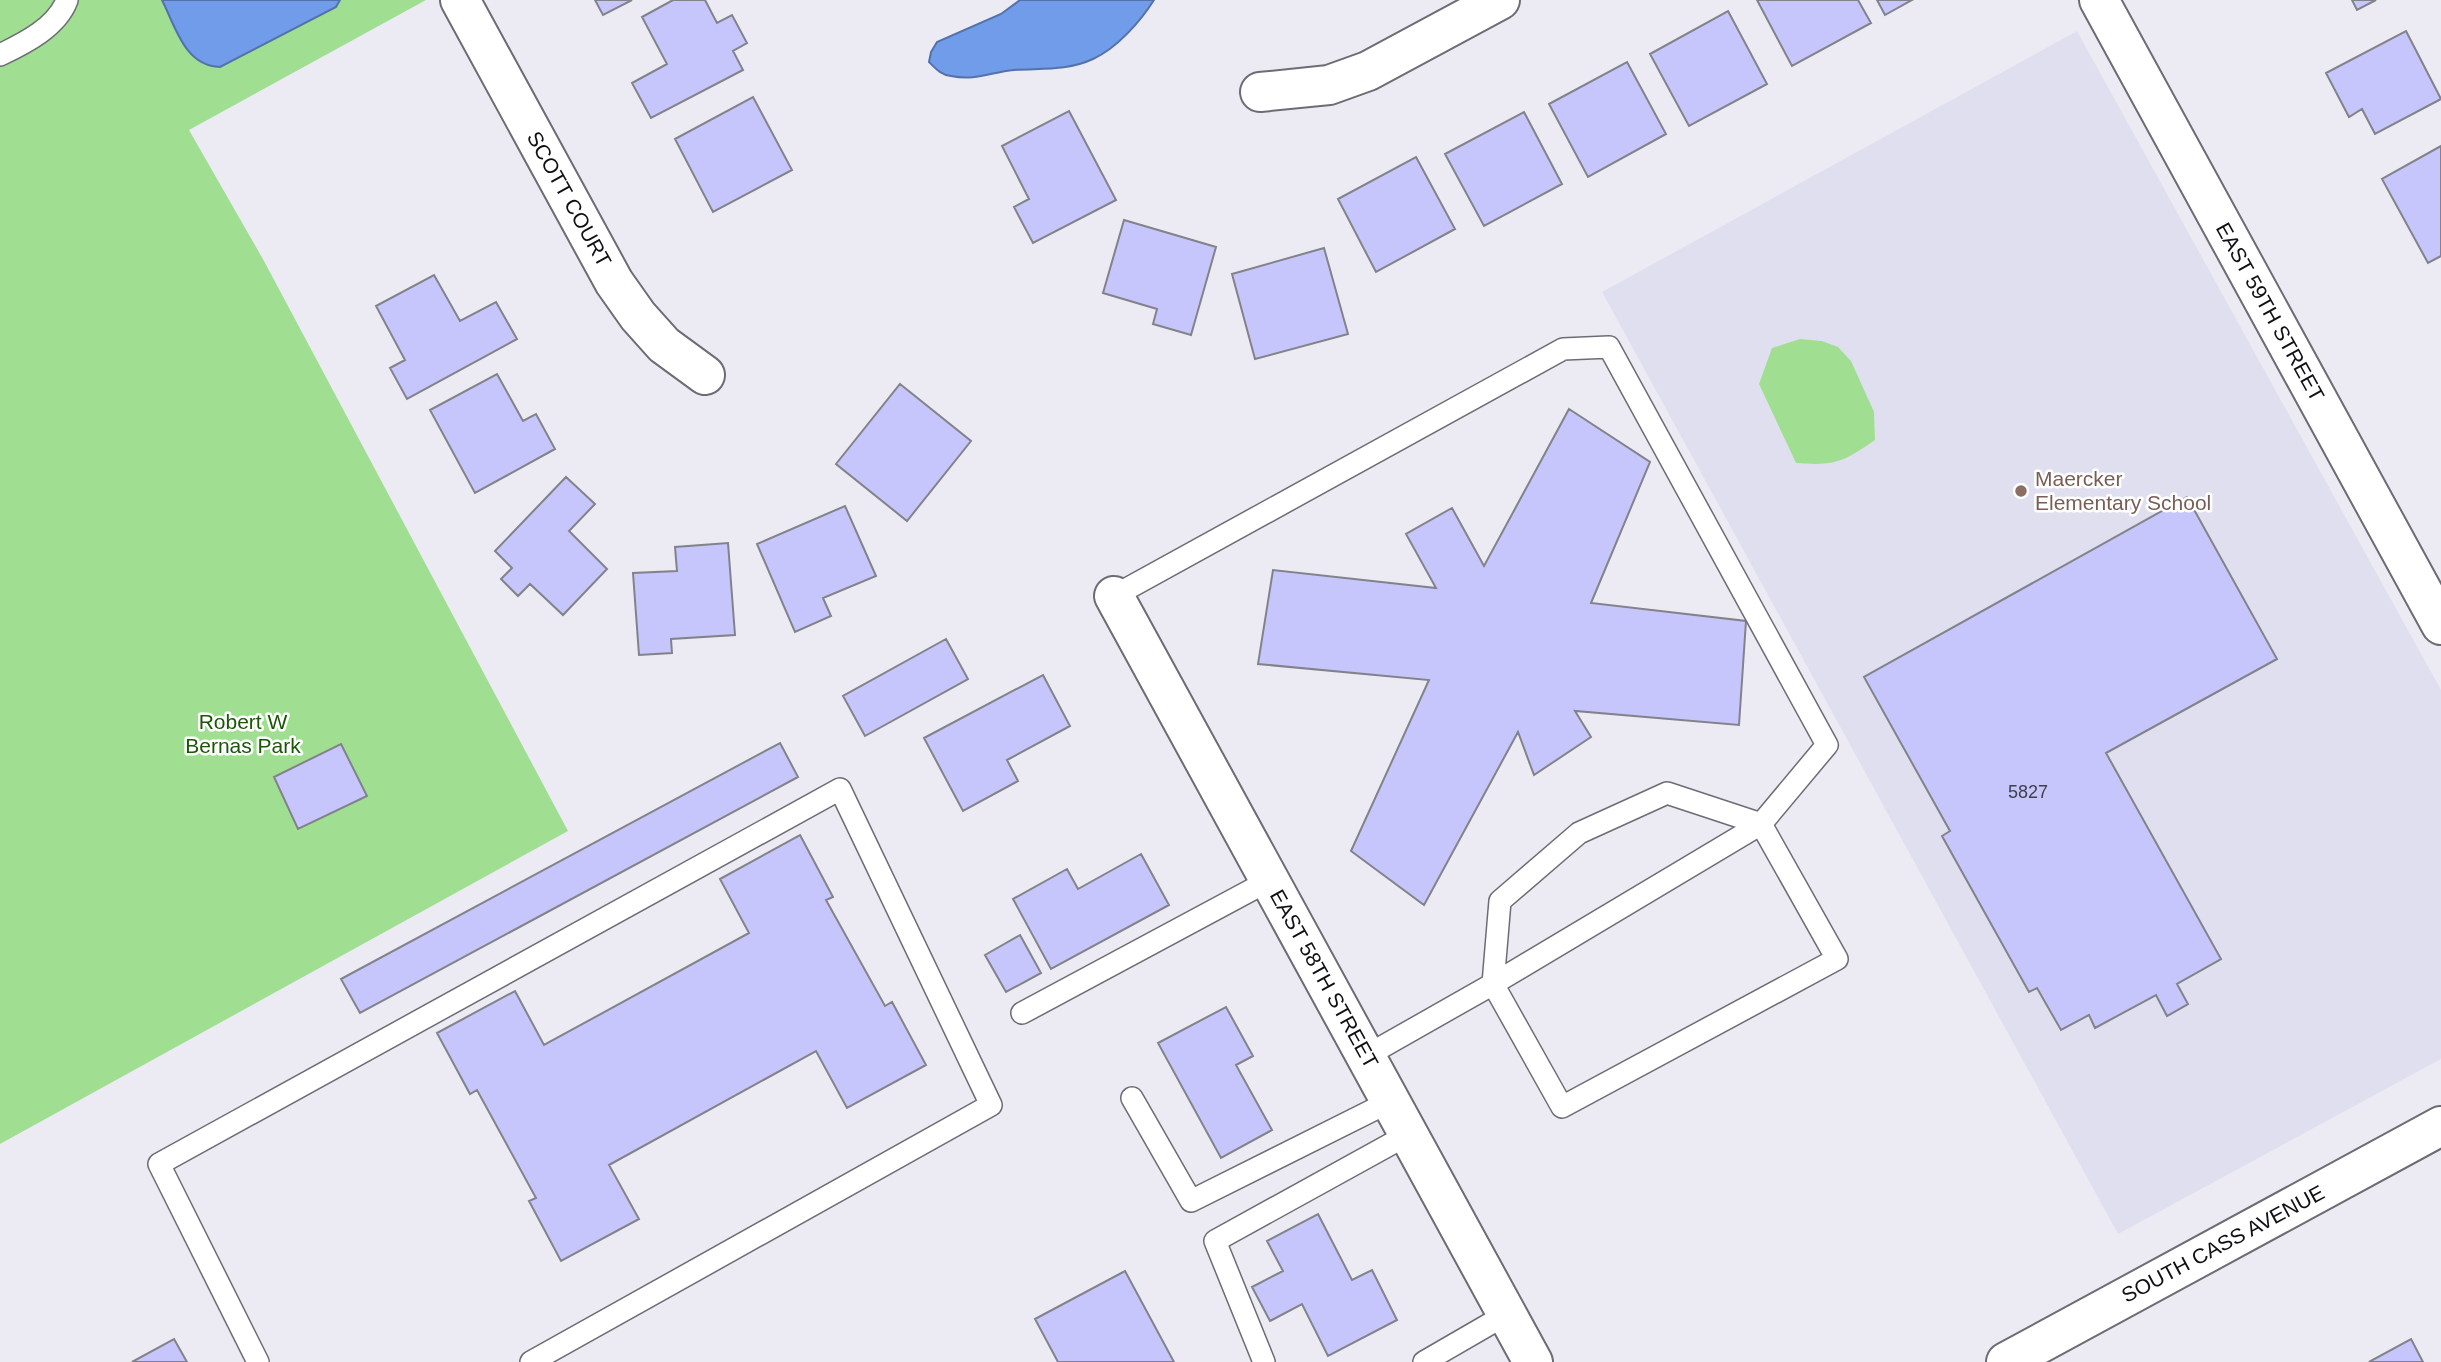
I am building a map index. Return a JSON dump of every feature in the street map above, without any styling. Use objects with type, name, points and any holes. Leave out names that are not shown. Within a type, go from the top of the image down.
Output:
[{"type":"street","name":"SCOTT COURT","points":[[460,0],[614,282],[638,316],[664,345],[705,375]]},
{"type":"street","points":[[1260,92],[1329,85],[1368,71],[1500,0]]},
{"type":"street","name":"EAST 59TH STREET","points":[[2099,0],[2441,625]]},
{"type":"street","name":"EAST 58TH STREET","points":[[1114,596],[1533,1362]]},
{"type":"street","name":"SOUTH CASS AVENUE","points":[[2006,1362],[2441,1126]]},
{"type":"lane","points":[[0,55],[28,42],[62,13],[67,0]]},
{"type":"lane","points":[[1114,596],[1563,349],[1609,347],[1827,745],[1761,824],[1493,984],[1366,1056]]},
{"type":"lane","points":[[258,1362],[159,1164],[840,789],[991,1105],[531,1362]]},
{"type":"lane","points":[[1667,793],[1761,824],[1837,959],[1562,1107],[1493,984],[1500,901],[1579,833],[1667,793]]},
{"type":"lane","points":[[1022,1013],[1270,880]]},
{"type":"lane","points":[[1132,1098],[1191,1201],[1400,1118]]},
{"type":"lane","points":[[1264,1362],[1215,1241],[1400,1118]]},
{"type":"lane","points":[[1424,1362],[1507,1314]]},
{"type":"shaded area","name":"Maercker Elementary School","points":[[2077,31],[2441,690],[2441,1059],[2118,1234],[1602,292]]},
{"type":"green space","name":"Robert W Bernas Park","points":[[0,0],[426,0],[189,130],[264,261],[568,831],[0,1144]]},
{"type":"green space","points":[[1800,339],[1822,341],[1838,347],[1851,361],[1874,412],[1875,440],[1838,461],[1820,464],[1796,463],[1759,384],[1772,348]]},
{"type":"water","points":[[162,0],[340,0],[336,7],[220,67],[208,65],[190,53],[177,33]]},
{"type":"water","points":[[1020,0],[1154,0],[1135,25],[1111,48],[1074,66],[960,77],[941,73],[929,62],[937,42],[1001,14]]},
{"type":"building","points":[[595,0],[632,0],[603,15]]},
{"type":"building","points":[[673,0],[705,0],[717,23],[732,15],[747,43],[733,51],[743,70],[651,118],[632,83],[667,64],[642,17]]},
{"type":"building","points":[[1757,0],[1858,0],[1871,23],[1792,66]]},
{"type":"building","points":[[1877,0],[1912,0],[1885,15]]},
{"type":"building","points":[[2352,0],[2376,0],[2357,10]]},
{"type":"building","points":[[1728,11],[1767,84],[1689,126],[1650,54]]},
{"type":"building","points":[[2406,31],[2441,99],[2375,134],[2362,109],[2349,117],[2326,73]]},
{"type":"building","points":[[1627,62],[1666,134],[1588,177],[1549,104]]},
{"type":"building","points":[[753,97],[792,170],[713,212],[675,139]]},
{"type":"building","points":[[1069,111],[1116,200],[1033,243],[1014,207],[1029,199],[1002,146]]},
{"type":"building","points":[[1524,112],[1562,184],[1484,226],[1445,154]]},
{"type":"building","points":[[2441,146],[2441,256],[2428,263],[2382,179]]},
{"type":"building","points":[[1416,157],[1455,229],[1376,272],[1338,199]]},
{"type":"building","points":[[1124,220],[1216,247],[1191,335],[1153,324],[1157,309],[1103,293]]},
{"type":"building","points":[[1324,248],[1348,334],[1255,359],[1232,274]]},
{"type":"building","points":[[434,275],[460,321],[496,302],[517,339],[407,399],[390,368],[405,360],[376,306]]},
{"type":"building","points":[[497,374],[523,421],[536,414],[555,449],[475,493],[430,410]]},
{"type":"building","points":[[900,384],[971,441],[907,521],[836,464]]},
{"type":"building","points":[[1569,409],[1650,462],[1591,603],[1746,621],[1739,725],[1575,711],[1591,737],[1534,775],[1518,732],[1424,905],[1351,851],[1429,680],[1258,664],[1273,570],[1436,588],[1406,534],[1452,508],[1484,566]]},
{"type":"building","points":[[566,477],[595,504],[569,531],[607,569],[563,615],[530,584],[518,596],[501,579],[512,568],[495,551]]},
{"type":"building","points":[[2187,497],[2277,659],[2106,753],[2221,959],[2177,984],[2188,1004],[2167,1016],[2156,995],[2095,1028],[2089,1015],[2061,1030],[2037,988],[2029,992],[1942,836],[1950,831],[1864,677]]},
{"type":"building","points":[[845,506],[876,576],[823,598],[831,616],[795,632],[757,544]]},
{"type":"building","points":[[728,543],[735,635],[671,639],[672,653],[639,655],[633,573],[677,571],[675,547]]},
{"type":"building","points":[[946,639],[968,679],[865,736],[843,696]]},
{"type":"building","points":[[1043,675],[1070,726],[1007,760],[1018,781],[963,811],[924,738]]},
{"type":"building","points":[[780,743],[798,777],[360,1013],[341,979]]},
{"type":"building","points":[[341,744],[367,796],[298,829],[274,777]]},
{"type":"building","points":[[800,835],[833,897],[826,900],[885,1006],[892,1002],[926,1065],[847,1108],[816,1051],[609,1165],[639,1219],[561,1261],[529,1201],[536,1198],[477,1090],[470,1094],[437,1033],[515,991],[544,1045],[749,933],[720,879]]},
{"type":"building","points":[[1141,854],[1169,905],[1051,969],[1013,899],[1067,869],[1078,889]]},
{"type":"building","points":[[1020,935],[1041,973],[1006,992],[985,955]]},
{"type":"building","points":[[1226,1007],[1253,1056],[1236,1065],[1272,1130],[1221,1158],[1158,1043]]},
{"type":"building","points":[[1318,1214],[1352,1280],[1372,1270],[1397,1320],[1328,1356],[1302,1304],[1270,1321],[1252,1287],[1283,1271],[1267,1241]]},
{"type":"building","points":[[1125,1271],[1174,1362],[1058,1362],[1035,1319]]},
{"type":"building","points":[[174,1339],[187,1362],[132,1362]]},
{"type":"building","points":[[2411,1339],[2423,1362],[2369,1362]]},
{"type":"place","name":"Maercker Elementary School","points":[[2021,491]]}]
